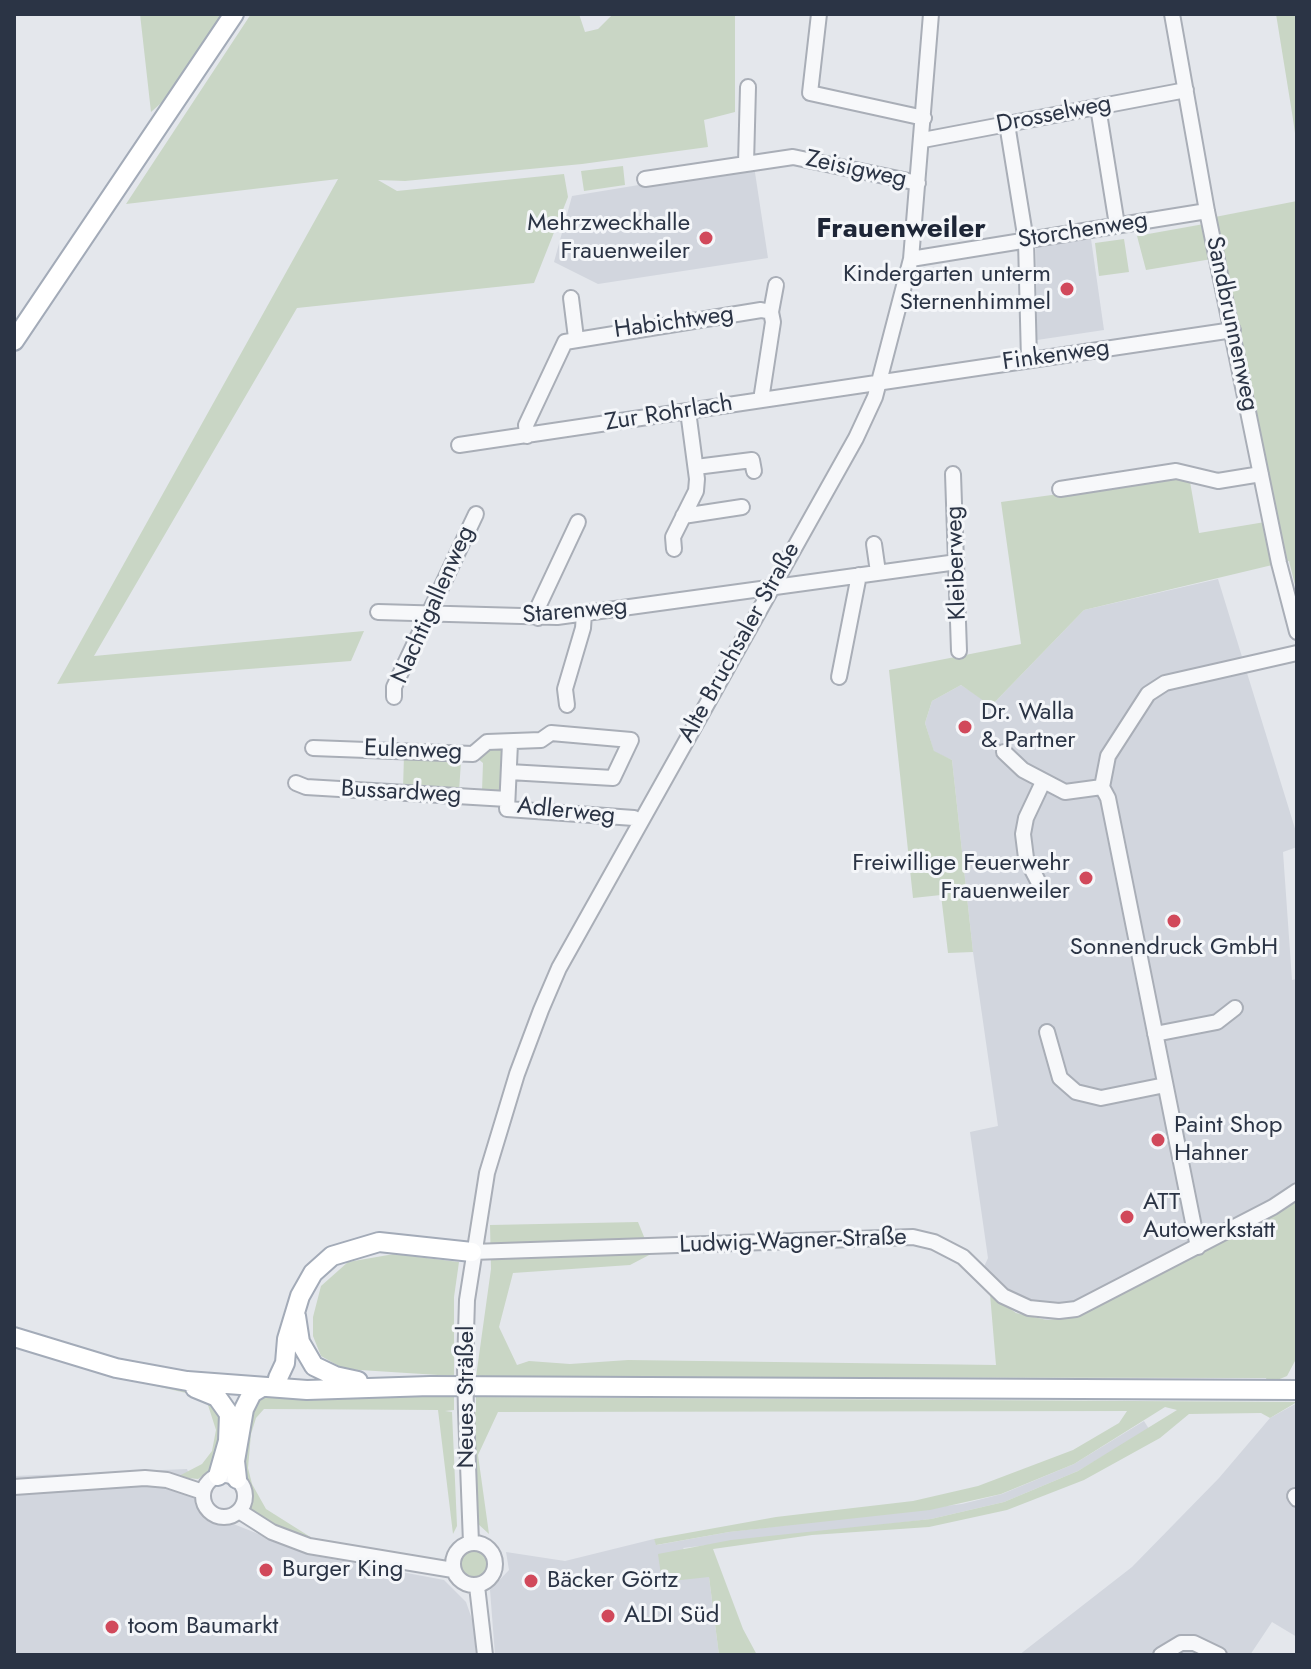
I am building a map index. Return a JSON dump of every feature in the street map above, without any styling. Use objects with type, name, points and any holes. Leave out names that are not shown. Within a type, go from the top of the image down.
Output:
[{"type":"main road","points":[[14,341],[234,14]]},
{"type":"main road","points":[[228,1477],[235,1461],[244,1409],[252,1393],[270,1383],[285,1363],[296,1309],[313,1273],[332,1256],[353,1247],[379,1242],[472,1252]]},
{"type":"main road","points":[[296,1309],[300,1342],[314,1366],[335,1376],[358,1381]]},
{"type":"main road","points":[[14,1337],[116,1368],[187,1381],[358,1381],[430,1386]]},
{"type":"main road","points":[[90,1359],[270,1383],[351,1390],[430,1386],[1297,1390]]},
{"type":"main road","points":[[187,1381],[217,1397],[229,1414],[228,1477]]},
{"type":"street","points":[[819,14],[810,93],[924,118]]},
{"type":"street","name":"Alte Bruchsaler Straße","points":[[472,1252],[496,1139],[536,1023],[559,968],[856,438],[879,382],[911,259],[931,14]]},
{"type":"street","name":"Sandbrunnenweg","points":[[1172,14],[1207,211],[1297,632]]},
{"type":"street","points":[[746,164],[748,87]]},
{"type":"street","name":"Drosselweg","points":[[923,140],[1186,90]]},
{"type":"street","points":[[1098,107],[1117,225]]},
{"type":"street","points":[[1007,124],[1026,241],[1029,360]]},
{"type":"street","name":"Zeisigweg","points":[[645,179],[803,158],[918,183]]},
{"type":"street","name":"Storchenweg","points":[[911,259],[1207,211]]},
{"type":"street","name":"Habichtweg","points":[[761,400],[776,285]]},
{"type":"street","points":[[527,436],[526,425],[565,342],[576,338],[571,298]]},
{"type":"street","name":"Habichtweg","points":[[576,338],[761,310],[771,312]]},
{"type":"street","name":"Finkenweg","points":[[879,382],[1233,330]]},
{"type":"street","name":"Zur Rohrlach","points":[[459,445],[879,382]]},
{"type":"street","points":[[674,549],[673,537],[696,491],[688,411]]},
{"type":"street","points":[[696,467],[752,460],[754,471]]},
{"type":"street","points":[[1060,489],[1176,471],[1218,481],[1261,474]]},
{"type":"street","name":"Kleiberweg","points":[[953,474],[959,651]]},
{"type":"street","points":[[683,516],[742,507]]},
{"type":"street","name":"Nachtigallenweg","points":[[394,697],[394,687],[476,514]]},
{"type":"street","points":[[538,618],[539,605],[578,522]]},
{"type":"street","points":[[874,544],[878,572]]},
{"type":"street","name":"Starenweg","points":[[378,612],[538,618],[957,562]]},
{"type":"street","points":[[839,677],[859,575]]},
{"type":"street","points":[[567,705],[565,689],[583,628],[584,614]]},
{"type":"street","points":[[1198,1247],[1108,798],[1102,787],[1108,756],[1148,694],[1165,683],[1297,653]]},
{"type":"street","name":"Eulenweg","points":[[313,748],[473,754],[487,742],[541,740],[551,733],[631,740],[613,778],[509,772]]},
{"type":"street","name":"Adlerweg","points":[[510,743],[507,809],[634,818],[639,822]]},
{"type":"street","points":[[1004,752],[1043,782],[1065,792],[1102,787]]},
{"type":"street","points":[[1039,883],[1026,858],[1023,834],[1043,782]]},
{"type":"street","name":"Bussardweg","points":[[296,783],[306,787],[507,799]]},
{"type":"street","points":[[1155,1034],[1217,1022],[1235,1008]]},
{"type":"street","points":[[1047,1032],[1060,1078],[1076,1092],[1101,1098],[1165,1085]]},
{"type":"street","name":"Ludwig-Wagner-Straße","points":[[472,1252],[913,1237],[934,1242],[963,1257],[1003,1296],[1029,1308],[1059,1311],[1076,1309],[1198,1247],[1297,1191]]},
{"type":"street","name":"Neues Sträßel","points":[[471,1543],[465,1367],[472,1252]]},
{"type":"street","points":[[228,1477],[246,1497],[239,1511],[230,1517],[213,1515],[205,1507],[203,1492],[208,1482],[228,1477]]},
{"type":"street","points":[[14,1487],[145,1478],[167,1480],[203,1492]]},
{"type":"street","points":[[239,1511],[272,1532],[309,1546],[416,1562],[454,1563]]},
{"type":"street","points":[[471,1543],[486,1547],[495,1559],[493,1574],[477,1586],[462,1583],[454,1563],[471,1543]]},
{"type":"street","points":[[477,1586],[485,1655]]},
{"type":"street","points":[[1161,1655],[1181,1643],[1194,1643],[1219,1655]]},
{"type":"shaded area","points":[[754,166],[768,258],[598,284],[554,262],[572,196]]},
{"type":"shaded area","name":"Kindergarten unterm Sternenhimmel","points":[[1091,239],[1104,330],[1037,340],[1036,247]]},
{"type":"shaded area","points":[[1218,579],[1297,835],[1297,847],[1283,852],[1292,980],[1297,979],[1297,1199],[1125,1287],[1080,1316],[1047,1320],[1016,1312],[977,1282],[988,1258],[970,1132],[998,1126],[973,952],[952,760],[934,752],[925,723],[932,701],[961,685],[992,705],[1084,610]]},
{"type":"shaded area","points":[[1297,1403],[1297,1637],[1272,1622],[1250,1655],[1019,1655],[1132,1567],[1219,1478],[1270,1418]]},
{"type":"shaded area","points":[[1144,1421],[1149,1429],[1078,1471],[1004,1502],[931,1519],[683,1548],[709,1577],[719,1655],[495,1655],[490,1590],[509,1570],[506,1552],[565,1561],[654,1539],[657,1545],[729,1532],[962,1504],[1002,1494],[1074,1464]]},
{"type":"shaded area","points":[[187,1469],[202,1512],[211,1520],[231,1523],[311,1555],[444,1580],[466,1602],[473,1622],[476,1655],[14,1655],[14,1476]]},
{"type":"green space","points":[[140,14],[225,14],[168,97],[151,112]]},
{"type":"green space","points":[[251,14],[579,14],[585,32],[598,29],[613,14],[735,14],[735,112],[704,120],[708,147],[582,164],[405,181],[378,180],[397,191],[564,174],[568,197],[534,283],[297,308],[94,656],[364,631],[351,661],[57,684],[338,179],[126,204]]},
{"type":"green space","points":[[1276,14],[1297,14],[1297,147],[1293,119]]},
{"type":"green space","points":[[623,166],[625,185],[584,191],[581,171]]},
{"type":"green space","points":[[1297,201],[1297,593],[1289,561],[1084,610],[991,706],[961,685],[932,701],[925,723],[934,751],[952,760],[973,952],[948,953],[941,895],[913,898],[889,670],[1021,644],[1001,502],[1189,476],[1199,533],[1277,520],[1215,217]]},
{"type":"green space","points":[[1204,224],[1212,259],[1146,270],[1137,236]]},
{"type":"green space","points":[[1124,239],[1129,272],[1099,276],[1095,243]]},
{"type":"green space","points":[[487,747],[501,749],[505,754],[503,792],[482,791],[483,763],[477,758]]},
{"type":"green space","points":[[404,755],[461,761],[459,792],[403,789]]},
{"type":"green space","points":[[1297,1199],[1295,1361],[1287,1376],[1275,1381],[1267,1381],[1266,1378],[476,1377],[491,1269],[490,1225],[638,1222],[651,1254],[630,1265],[513,1273],[499,1327],[517,1365],[529,1361],[570,1364],[628,1360],[996,1365],[990,1294],[1016,1313],[1047,1320],[1080,1316],[1125,1287]]},
{"type":"green space","points":[[394,1254],[459,1262],[454,1297],[454,1376],[344,1369],[321,1356],[313,1336],[313,1317],[321,1286],[348,1262]]},
{"type":"green space","points":[[100,1373],[199,1392],[210,1398],[223,1417],[216,1467],[198,1479],[177,1477],[202,1464],[212,1451],[216,1430],[207,1402],[199,1396]]},
{"type":"green space","points":[[273,1393],[454,1395],[454,1410],[445,1411],[452,1412],[457,1526],[453,1534],[438,1410],[264,1409],[256,1418],[251,1434],[248,1468],[252,1484],[266,1509],[312,1538],[272,1526],[253,1514],[247,1504],[249,1493],[239,1472],[247,1413],[262,1396]]},
{"type":"green space","points":[[476,1397],[1297,1402],[1270,1418],[1261,1413],[1189,1414],[1160,1438],[1084,1480],[1007,1510],[929,1527],[812,1535],[713,1549],[743,1629],[757,1655],[719,1655],[709,1577],[662,1582],[658,1554],[731,1540],[931,1519],[1004,1502],[1078,1471],[1177,1410],[1165,1407],[1074,1464],[1001,1494],[930,1510],[729,1532],[656,1545],[654,1539],[776,1517],[913,1501],[978,1486],[1073,1450],[1119,1423],[1127,1411],[498,1412],[478,1455],[489,1534],[477,1523],[470,1412],[476,1412]]},
{"type":"green space","points":[[474,1551],[484,1555],[488,1565],[484,1575],[474,1579],[464,1575],[460,1565],[464,1555]]},
{"type":"place","name":"Mehrzweckhalle Frauenweiler","points":[[706,238]]},
{"type":"place","name":"Kindergarten unterm Sternenhimmel","points":[[1067,289]]},
{"type":"place","name":"Dr. Walla & Partner","points":[[965,727]]},
{"type":"place","name":"Freiwillige Feuerwehr Frauenweiler","points":[[1086,878]]},
{"type":"place","name":"Sonnendruck GmbH","points":[[1174,921]]},
{"type":"place","name":"Paint Shop Hahner","points":[[1158,1140]]},
{"type":"place","name":"ATT Autowerkstatt","points":[[1127,1217]]},
{"type":"place","name":"Burger King","points":[[266,1570]]},
{"type":"place","name":"Bäcker Görtz","points":[[531,1581]]},
{"type":"place","name":"ALDI Süd","points":[[608,1616]]},
{"type":"place","name":"toom Baumarkt","points":[[112,1627]]},
{"type":"district","name":"Frauenweiler","points":[[901,230]]}]
